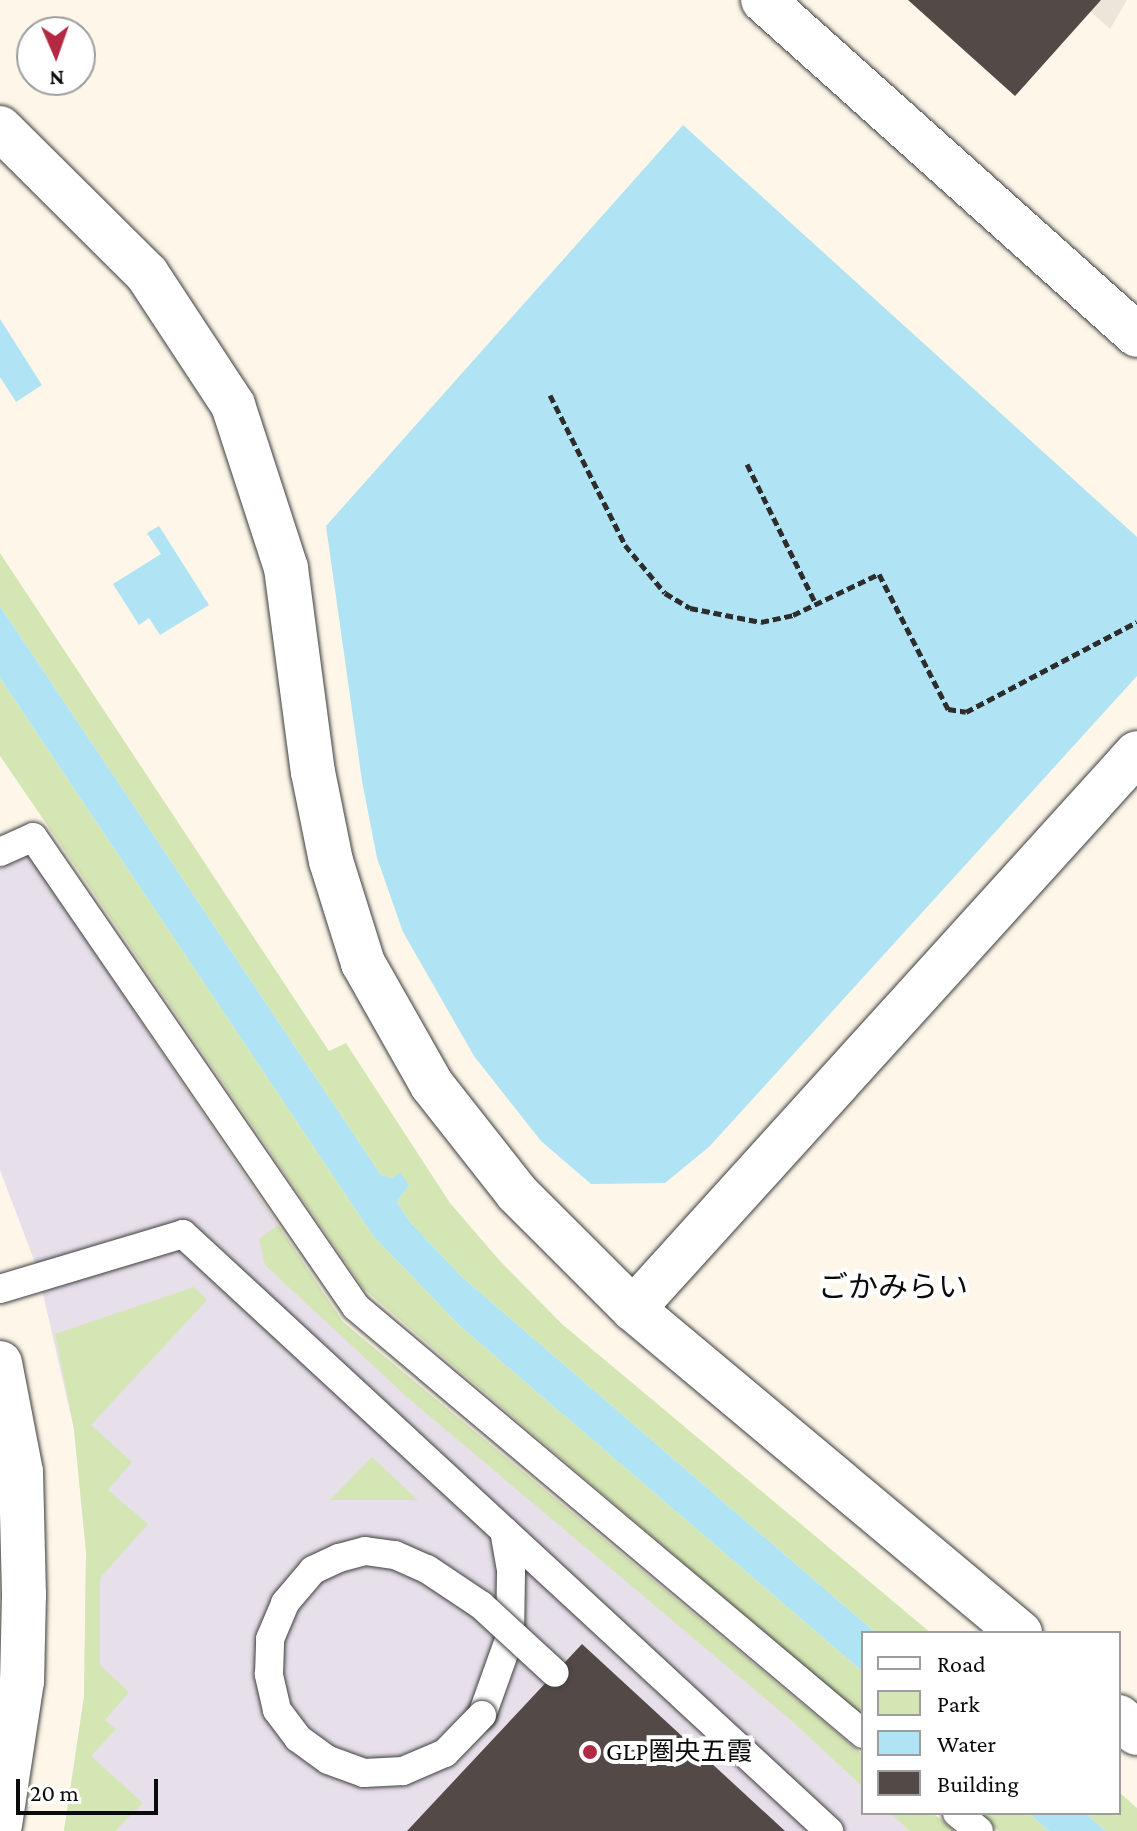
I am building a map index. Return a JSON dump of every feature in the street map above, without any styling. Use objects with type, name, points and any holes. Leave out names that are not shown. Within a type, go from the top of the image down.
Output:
[{"type":"street","points":[[763,0],[1137,335]]},
{"type":"street","points":[[0,128],[147,274],[233,405],[286,568],[313,772],[331,861],[363,963],[402,1037],[432,1085],[517,1193],[633,1309],[1018,1631]]},
{"type":"street","points":[[633,1309],[1137,753]]},
{"type":"street","points":[[0,1363],[21,1472],[24,1595],[22,1681],[0,1824]]},
{"type":"street","points":[[1121,1719],[1137,1733]]},
{"type":"lane","points":[[0,852],[33,837],[356,1307],[861,1732]]},
{"type":"lane","points":[[0,1289],[183,1234],[829,1831]]},
{"type":"lane","points":[[504,1531],[511,1570],[510,1637],[482,1715],[445,1753],[403,1771],[364,1773],[328,1760],[298,1738],[277,1710],[269,1674],[270,1639],[285,1603],[313,1570],[365,1551],[395,1555],[427,1569],[481,1605],[555,1673]]},
{"type":"lane","points":[[959,1815],[979,1831]]},
{"type":"path","points":[[550,395],[625,545],[665,593],[690,608],[761,622],[816,604],[879,574],[944,701],[957,712],[966,712],[1137,622]]},
{"type":"path","points":[[747,464],[816,604]]},
{"type":"shaded area","points":[[1101,0],[1127,0],[1110,29],[1090,11]]},
{"type":"shaded area","points":[[29,855],[343,1322],[861,1753],[861,1815],[935,1815],[954,1831],[64,1831],[84,1697],[86,1551],[74,1429],[37,1268],[0,1170],[0,868]]},
{"type":"green space","points":[[0,553],[329,1051],[346,1043],[450,1203],[500,1261],[562,1324],[929,1631],[874,1631],[462,1277],[410,1222],[397,1202],[409,1185],[400,1173],[393,1178],[381,1175],[0,606]]},
{"type":"green space","points":[[0,678],[374,1237],[460,1326],[861,1670],[861,1715],[364,1289],[0,756]]},
{"type":"green space","points":[[278,1225],[343,1322],[861,1753],[861,1785],[793,1722],[408,1398],[265,1265],[259,1239]]},
{"type":"green space","points":[[194,1287],[207,1300],[91,1425],[132,1462],[108,1490],[148,1524],[100,1578],[100,1665],[129,1692],[105,1720],[116,1729],[91,1756],[143,1803],[115,1831],[64,1831],[84,1697],[86,1552],[74,1429],[55,1334]]},
{"type":"green space","points":[[372,1457],[418,1500],[330,1500]]},
{"type":"green space","points":[[1121,1794],[1137,1808],[1137,1831],[1106,1831],[1087,1815],[1121,1815]]},
{"type":"green space","points":[[892,1815],[935,1815],[954,1831],[910,1831]]},
{"type":"green space","points":[[980,1815],[1030,1815],[1049,1831],[999,1831]]},
{"type":"water","points":[[683,125],[1137,537],[1137,676],[709,1147],[665,1183],[591,1184],[541,1141],[474,1056],[403,932],[377,858],[362,781],[326,526]]},
{"type":"water","points":[[0,319],[42,385],[16,402],[0,377]]},
{"type":"water","points":[[159,526],[209,605],[160,635],[149,618],[139,625],[113,584],[161,554],[147,533]]},
{"type":"water","points":[[0,606],[381,1175],[393,1178],[400,1172],[409,1185],[397,1202],[410,1222],[462,1277],[874,1631],[861,1631],[861,1670],[460,1326],[374,1237],[0,678]]},
{"type":"water","points":[[1030,1815],[1087,1815],[1106,1831],[1049,1831]]},
{"type":"building","points":[[908,0],[1101,0],[1015,96]]},
{"type":"building","name":"GLP圏央五霞","points":[[582,1644],[785,1831],[407,1831]]},
{"type":"place","name":"GLP圏央五霞","points":[[590,1752]]},
{"type":"district","name":"ごかみらい","points":[[893,1287]]}]
